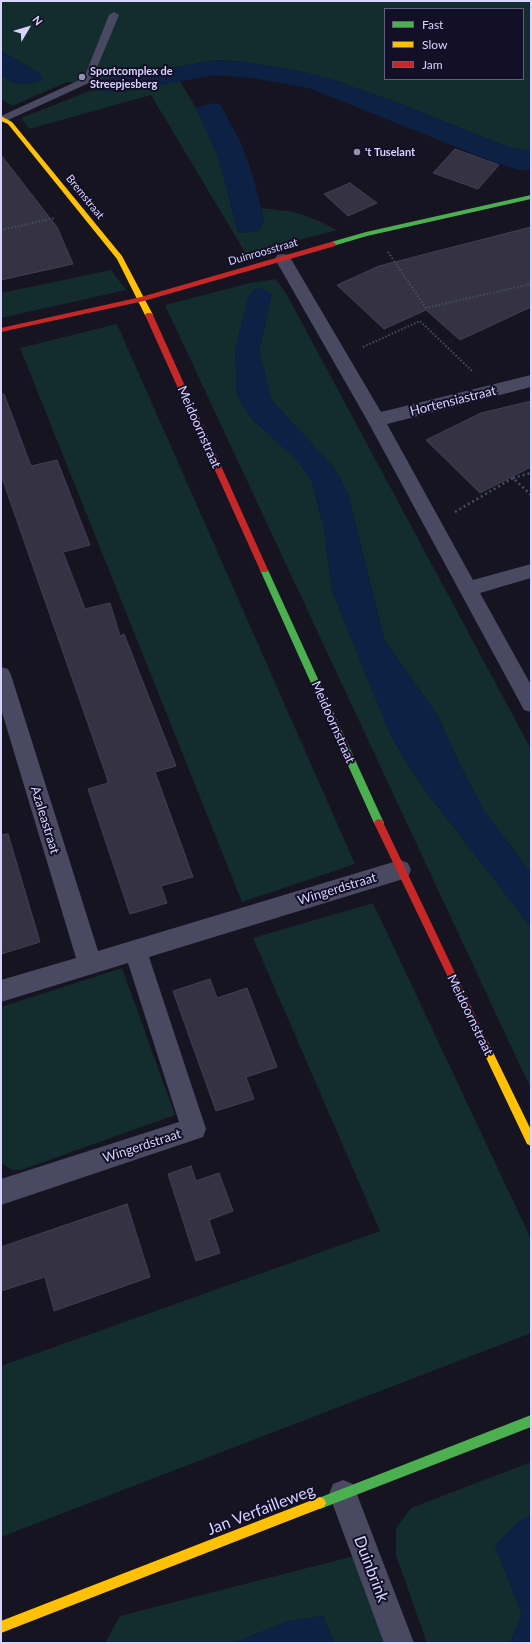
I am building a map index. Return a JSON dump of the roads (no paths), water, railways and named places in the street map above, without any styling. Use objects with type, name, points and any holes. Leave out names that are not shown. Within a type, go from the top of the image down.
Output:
[{"type":"street","name":"Bremstraat","points":[[2,118],[13,128],[120,258],[142,299]]},
{"type":"street","name":"Duinroosstraat","points":[[1,330],[142,299],[366,234],[531,197]]},
{"type":"street","points":[[283,259],[376,420],[531,704]]},
{"type":"street","name":"Meidoornstraat","points":[[142,299],[400,870],[531,1141]]},
{"type":"street","name":"Hortensiastraat","points":[[376,420],[531,381]]},
{"type":"street","points":[[468,589],[531,571]]},
{"type":"street","name":"Azaleastraat","points":[[1,675],[8,721],[90,964]]},
{"type":"street","name":"Wingerdstraat","points":[[1,991],[400,870]]},
{"type":"street","name":"Wingerdstraat","points":[[1,1192],[194,1129],[135,950]]},
{"type":"street","name":"Jan Verfailleweg","points":[[1,1627],[531,1421]]},
{"type":"street","name":"Duinbrink","points":[[343,1494],[399,1643]]},
{"type":"lane","points":[[2,118],[88,80],[114,15]]},
{"type":"water","points":[[1,51],[41,74],[43,80],[31,84],[16,84],[1,75]]},
{"type":"water","points":[[218,60],[246,62],[307,73],[336,81],[401,104],[510,148],[531,151],[531,170],[519,170],[493,162],[309,88],[253,78],[215,75],[121,92],[92,90],[97,81]]},
{"type":"water","points":[[213,103],[220,104],[241,143],[253,176],[264,220],[259,230],[245,233],[238,232],[218,156],[196,108]]},
{"type":"water","points":[[260,288],[272,294],[259,351],[272,401],[329,462],[340,478],[348,494],[384,639],[437,715],[462,769],[484,811],[531,873],[531,927],[428,794],[391,736],[332,590],[324,528],[312,482],[298,461],[252,419],[242,404],[236,389],[236,346],[249,296],[254,289]]},
{"type":"water","points":[[531,1516],[531,1643],[510,1643],[522,1614],[495,1546],[519,1521]]},
{"type":"water","points":[[323,1616],[334,1643],[234,1643],[286,1622]]},
{"type":"place","name":"Sportcomplex de Streepjesberg","points":[[82,77]]},
{"type":"place","name":"'t Tuselant","points":[[357,152]]}]
